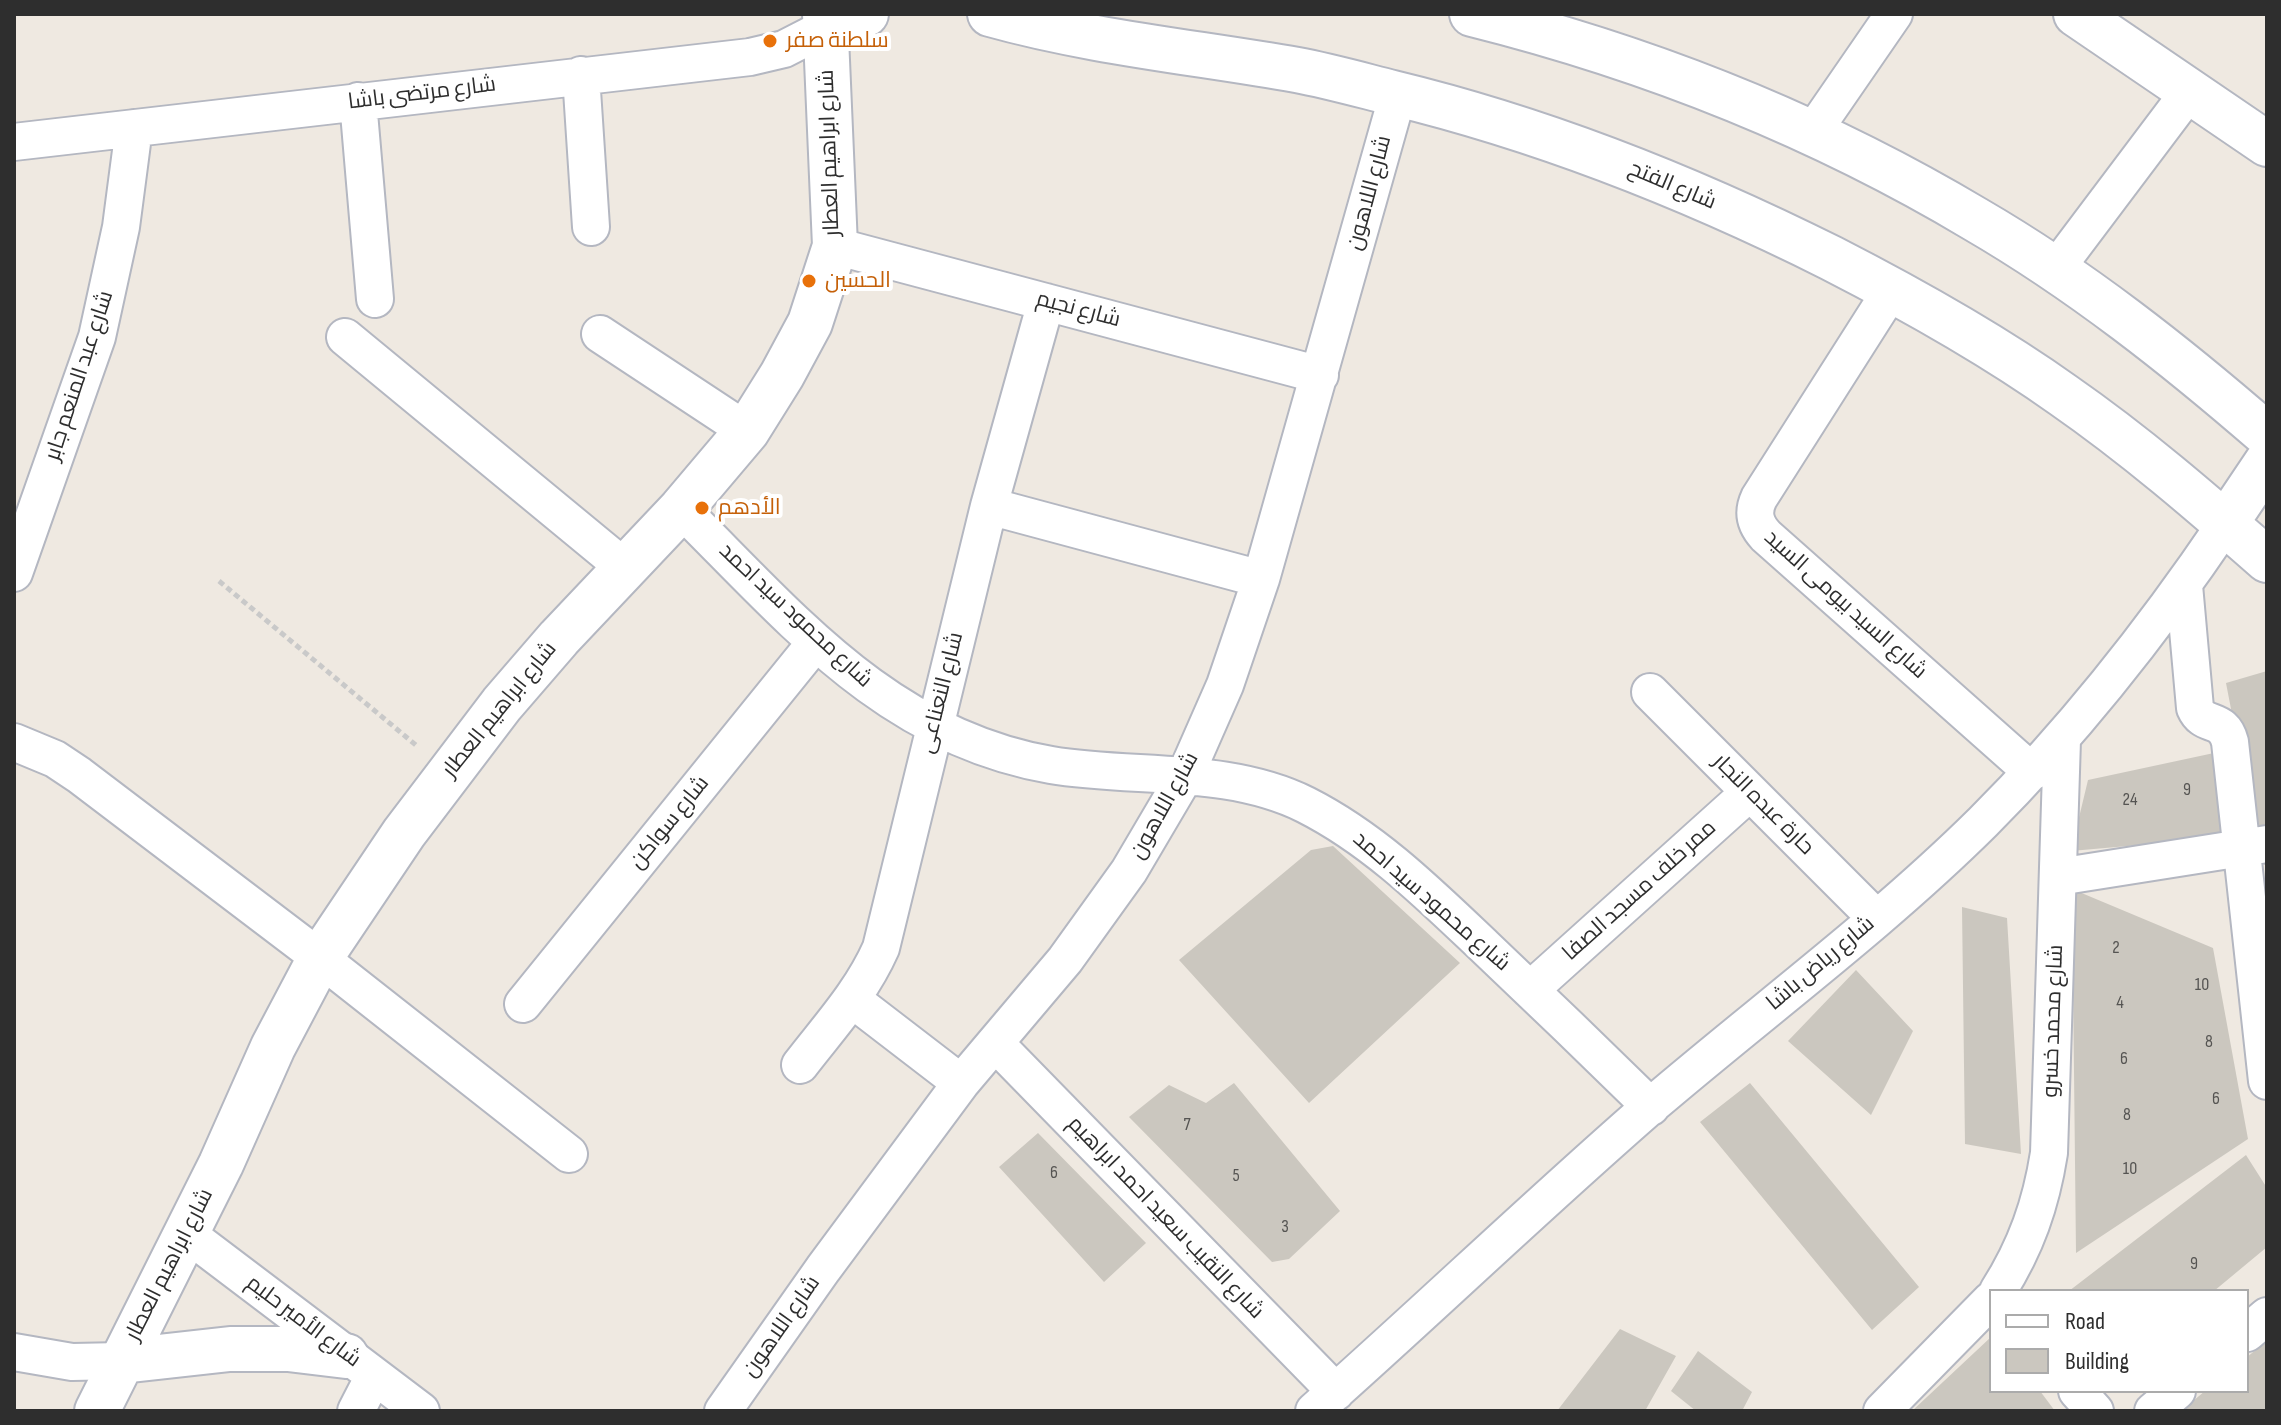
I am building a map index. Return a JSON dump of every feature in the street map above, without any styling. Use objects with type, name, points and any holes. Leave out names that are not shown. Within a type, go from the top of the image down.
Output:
[{"type":"street","points":[[825,21],[866,14]]},
{"type":"street","name":"شارع الفتح","points":[[990,14],[1069,33],[1300,71],[1398,94],[1498,121],[1610,160],[1736,213],[1892,289],[1974,337],[2061,394],[2145,456],[2267,560]]},
{"type":"street","points":[[1472,14],[1563,38],[1648,66],[1812,133],[1896,174],[1977,219],[2055,270],[2190,369],[2267,435]]},
{"type":"street","points":[[1812,133],[1894,14]]},
{"type":"street","points":[[2076,14],[2267,144]]},
{"type":"street","name":"شارع مرتضى باشا","points":[[14,142],[750,57],[784,49],[825,21]]},
{"type":"street","name":"شارع ابراهيم العطار","points":[[97,1411],[221,1164],[273,1047],[320,958],[448,773],[540,660],[681,509],[747,431],[810,323],[835,246],[825,21]]},
{"type":"street","points":[[581,75],[591,227]]},
{"type":"street","points":[[2055,270],[2189,92]]},
{"type":"street","name":"شارع اللاهون","points":[[723,1411],[961,1083],[1065,960],[1129,871],[1185,776],[1225,685],[1261,579],[1398,94]]},
{"type":"street","points":[[358,101],[375,299]]},
{"type":"street","name":"شارع عبد المنعم جابر","points":[[14,573],[97,337],[121,227],[134,128]]},
{"type":"street","name":"شارع نجيم","points":[[835,246],[1320,375]]},
{"type":"street","name":"شارع السيد بيومى السيد","points":[[1892,289],[1759,498],[1756,522],[1766,536],[2032,772]]},
{"type":"street","name":"شارع النعناعى","points":[[800,1065],[853,1000],[868,976],[889,920],[989,506],[1046,302]]},
{"type":"street","points":[[600,334],[747,431]]},
{"type":"street","points":[[345,337],[625,568]]},
{"type":"street","name":"شارع رياض باشا","points":[[1325,1402],[1651,1107],[1876,918],[1982,823],[2062,740],[2138,649],[2267,462]]},
{"type":"street","points":[[989,506],[1261,579]]},
{"type":"street","name":"شارع محمود سيد احمد","points":[[681,509],[852,674],[891,702],[934,726],[971,742],[1051,765],[1185,776],[1245,785],[1304,804],[1357,834],[1463,926],[1651,1107]]},
{"type":"street","points":[[2184,585],[2195,708],[2204,720],[2221,725],[2229,736],[2254,846],[2267,1081]]},
{"type":"street","name":"شارع سواكن","points":[[523,1004],[816,642]]},
{"type":"street","name":"حارة عبده النجار","points":[[1650,692],[1876,918]]},
{"type":"street","name":"شارع محمد خسرو","points":[[1999,1289],[2032,1227],[2043,1191],[2049,1153],[2062,740]]},
{"type":"street","points":[[14,742],[55,759],[79,775],[320,958],[569,1154]]},
{"type":"street","name":"ممر خلف مسجد الصفا","points":[[1530,990],[1750,792]]},
{"type":"street","points":[[2058,877],[2254,846]]},
{"type":"street","points":[[853,1000],[961,1083]]},
{"type":"street","name":"شارع النقيب سعيد احمد ابراهيم","points":[[995,1043],[1325,1402]]},
{"type":"street","name":"شارع الأمير حليم","points":[[186,1233],[421,1411]]},
{"type":"street","points":[[1882,1411],[1989,1302]]},
{"type":"street","points":[[2249,1331],[2267,1316]]},
{"type":"street","points":[[14,1352],[72,1362],[122,1361],[230,1349],[288,1349],[360,1366],[356,1411]]},
{"type":"street","points":[[2079,1393],[2095,1411]]},
{"type":"street","points":[[2153,1411],[2175,1393]]},
{"type":"path","points":[[219,581],[448,773]]},
{"type":"building","points":[[2267,671],[2267,831],[2255,833],[2226,683]]},
{"type":"building","points":[[2214,753],[2230,837],[2071,851],[2088,780]]},
{"type":"building","points":[[1333,846],[1460,963],[1309,1103],[1179,960],[1311,850]]},
{"type":"building","points":[[2072,889],[2213,948],[2248,1139],[2076,1253]]},
{"type":"building","points":[[1962,907],[2007,918],[2021,1154],[1965,1144]]},
{"type":"building","points":[[1856,970],[1913,1031],[1871,1115],[1788,1041]]},
{"type":"building","points":[[1234,1083],[1340,1211],[1289,1259],[1272,1262],[1129,1117],[1169,1085],[1206,1103]]},
{"type":"building","points":[[1750,1083],[1919,1287],[1872,1330],[1700,1122]]},
{"type":"building","points":[[1038,1133],[1146,1243],[1104,1282],[999,1167]]},
{"type":"building","points":[[2246,1155],[2267,1188],[2267,1247],[2216,1289],[2072,1289]]},
{"type":"building","points":[[1620,1329],[1676,1356],[1645,1411],[1557,1411]]},
{"type":"building","points":[[1989,1339],[1989,1393],[2042,1393],[2055,1411],[1912,1411]]},
{"type":"building","points":[[2267,1341],[2267,1411],[2181,1411],[2203,1393],[2249,1393],[2249,1355]]},
{"type":"building","points":[[1698,1351],[1752,1392],[1742,1411],[1696,1411],[1671,1391]]},
{"type":"place","name":"سلطنة صفر","points":[[770,41]]},
{"type":"place","name":"الحسين","points":[[809,281]]},
{"type":"place","name":"الأدهم","points":[[702,508]]}]
